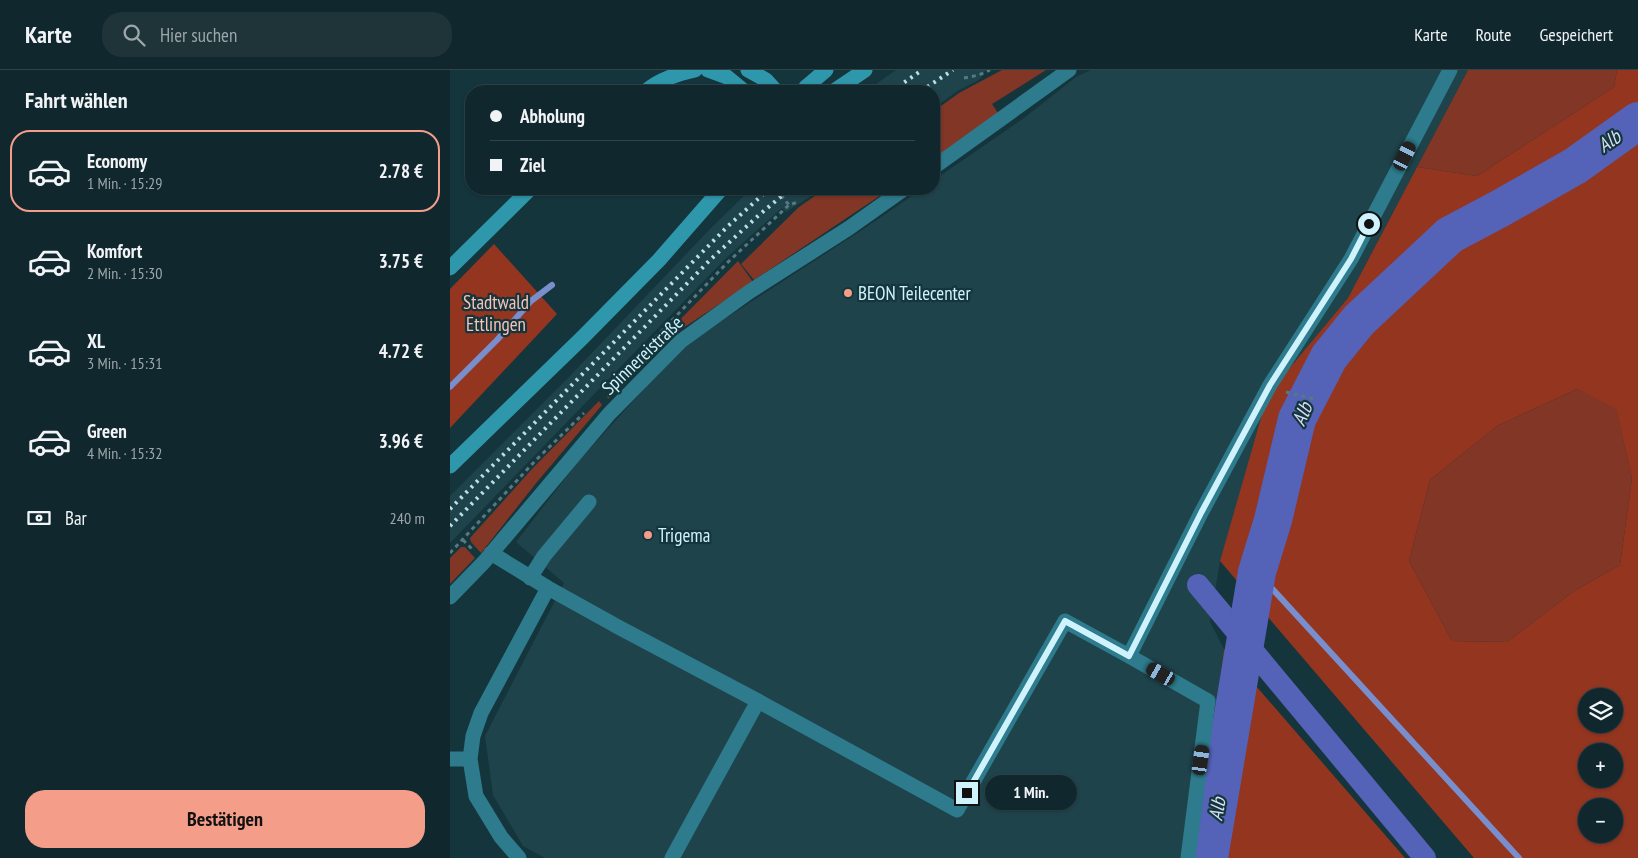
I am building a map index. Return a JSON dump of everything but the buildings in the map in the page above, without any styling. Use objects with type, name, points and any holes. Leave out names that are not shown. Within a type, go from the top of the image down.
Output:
[{"type":"main road","points":[[654,85],[677,74],[695,70]]},
{"type":"main road","points":[[708,70],[727,77],[737,85]]},
{"type":"main road","points":[[748,70],[766,80],[771,85]]},
{"type":"main road","points":[[808,85],[826,70]]},
{"type":"main road","points":[[843,85],[865,70]]},
{"type":"main road","points":[[727,77],[730,85]]},
{"type":"main road","points":[[450,268],[524,195]]},
{"type":"main road","points":[[450,466],[659,260],[715,195]]},
{"type":"street","points":[[940,163],[1069,70]]},
{"type":"street","points":[[1129,656],[1201,513],[1270,385],[1351,259],[1450,70]]},
{"type":"street","name":"Spinnereistraße","points":[[450,597],[491,553],[610,414],[681,341],[749,292],[849,228],[896,195]]},
{"type":"street","points":[[530,578],[544,556],[589,502]]},
{"type":"street","points":[[491,553],[530,578],[620,628],[957,810],[1065,621],[1208,701],[1188,858]]},
{"type":"street","points":[[519,858],[501,837],[476,796],[470,759],[472,736],[481,712],[548,588]]},
{"type":"street","points":[[672,858],[758,701]]},
{"type":"street","points":[[450,759],[470,759]]},
{"type":"path","points":[[964,78],[979,75],[990,70]]},
{"type":"path","points":[[781,195],[789,205]]},
{"type":"path","points":[[632,362],[727,263],[789,205],[798,202]]},
{"type":"path","points":[[1304,397],[1314,399]]},
{"type":"path","points":[[450,553],[535,461],[589,408]]},
{"type":"shaded area","points":[[896,70],[986,70],[979,80],[959,90],[940,104],[940,85],[875,85]]},
{"type":"shaded area","points":[[1002,70],[1046,70],[992,104],[998,113],[940,154],[940,107],[959,93]]},
{"type":"shaded area","points":[[1091,70],[1468,70],[1348,298],[1273,388],[1220,561],[1210,622],[1224,649],[1199,858],[545,858],[523,846],[493,795],[485,736],[564,583],[516,542],[577,463],[683,346],[913,195],[940,195],[940,176],[1024,118],[1076,77]]},
{"type":"shaded area","points":[[1468,70],[1617,70],[1614,87],[1477,176],[1417,167]]},
{"type":"shaded area","points":[[745,195],[813,195],[786,212],[782,208],[725,259],[450,543],[450,496],[568,378]]},
{"type":"shaded area","points":[[816,195],[881,195],[754,280],[741,264],[799,207]]},
{"type":"shaded area","points":[[738,261],[753,282],[680,330],[608,399],[607,395]]},
{"type":"shaded area","points":[[1577,389],[1616,408],[1632,478],[1620,565],[1574,591],[1507,642],[1452,641],[1409,561],[1430,480],[1497,426]]},
{"type":"shaded area","points":[[599,401],[602,405],[537,482],[481,553],[471,542],[470,538],[532,469]]},
{"type":"shaded area","points":[[461,547],[465,547],[475,558],[450,584],[450,558]]},
{"type":"green space","points":[[1617,70],[1638,70],[1638,858],[1474,858],[1220,561],[1267,397],[1348,298],[1417,167],[1477,176],[1614,87]],"holes":[[[1577,389],[1616,409],[1632,478],[1620,565],[1574,591],[1507,642],[1452,641],[1409,561],[1430,480],[1497,426]]]},
{"type":"green space","name":"Stadtwald Ettlingen","points":[[494,244],[557,314],[450,428],[450,289]]},
{"type":"green space","points":[[1224,649],[1405,858],[1199,858]]},
{"type":"waterway","name":"Alb","points":[[1209,858],[1257,572],[1273,520],[1297,419],[1329,357],[1359,320],[1450,235],[1575,166],[1638,121]]},
{"type":"waterway","points":[[450,387],[497,340],[531,301],[552,285]]},
{"type":"waterway","points":[[1257,572],[1519,858]]},
{"type":"waterway","points":[[1198,585],[1425,858]]},
{"type":"railway","points":[[901,85],[922,70]]},
{"type":"railway","points":[[930,85],[953,70]]},
{"type":"railway","points":[[450,509],[728,226],[762,195]]},
{"type":"railway","points":[[450,526],[711,259],[783,195]]},
{"type":"place","name":"BEON Teilecenter","points":[[848,293]]},
{"type":"place","name":"Trigema","points":[[648,535]]},
{"type":"route","points":[[967,793],[1065,621],[1129,656],[1201,513],[1270,385],[1351,259],[1369,224]]}]
